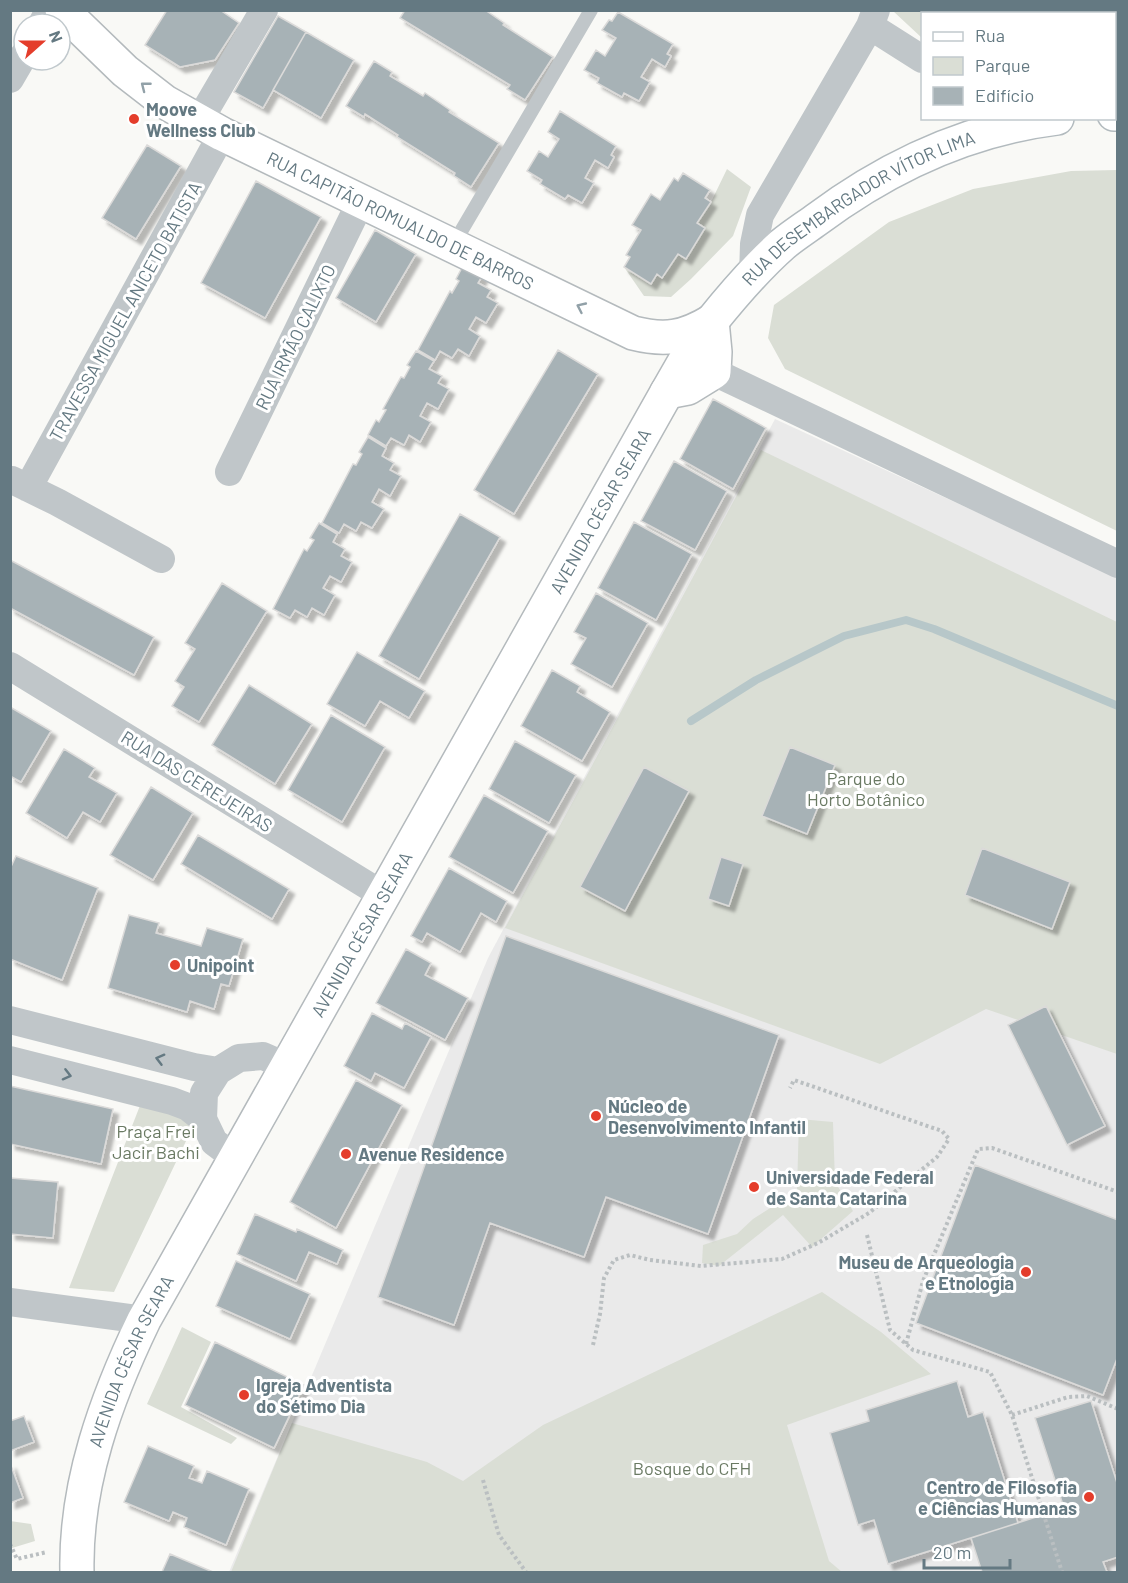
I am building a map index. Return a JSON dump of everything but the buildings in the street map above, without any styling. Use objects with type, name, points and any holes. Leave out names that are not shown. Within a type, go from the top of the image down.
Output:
[{"type":"main road","name":"RUA CAPITÃO ROMUALDO DE BARROS","points":[[62,10],[125,71],[165,102],[210,128],[633,333],[656,337],[681,336],[696,331],[712,321]]},
{"type":"main road","name":"RUA DESEMBARGADOR VÍTOR LIMA","points":[[712,321],[783,245],[869,183],[921,156],[1022,120]]},
{"type":"main road","points":[[667,392],[697,384],[685,358],[715,352],[712,321]]},
{"type":"main road","name":"RUA CAPITÃO ROMUALDO DE BARROS","points":[[633,333],[658,363],[667,392]]},
{"type":"main road","name":"AVENIDA CÉSAR SEARA","points":[[77,1558],[85,1485],[99,1430],[120,1369],[144,1320],[667,392]]},
{"type":"street","name":"TRAVESSA MIGUEL ANICETO BATISTA","points":[[19,483],[210,128],[264,10]]},
{"type":"street","points":[[753,276],[754,244],[760,215],[873,18],[921,58]]},
{"type":"street","name":"RUA IRMÃO CALIXTO","points":[[229,472],[361,201]]},
{"type":"street","points":[[685,358],[1118,564]]},
{"type":"street","points":[[19,483],[161,559]]},
{"type":"street","name":"RUA DAS CEREJEIRAS","points":[[10,666],[383,895]]},
{"type":"street","points":[[10,1020],[194,1067],[218,1071]]},
{"type":"street","points":[[203,1119],[204,1093],[218,1071],[239,1058],[263,1056],[286,1066]]},
{"type":"street","points":[[10,1060],[188,1107],[203,1119],[214,1142],[234,1157]]},
{"type":"street","points":[[10,1302],[144,1320]]},
{"type":"lane","points":[[453,245],[591,10]]},
{"type":"lane","points":[[633,333],[685,358]]},
{"type":"path","points":[[593,1346],[600,1314],[604,1278],[614,1260],[630,1255],[650,1260],[701,1266],[782,1259],[818,1243],[869,1214],[937,1157],[949,1139],[942,1131],[794,1080],[790,1088]]},
{"type":"path","points":[[906,1344],[922,1281],[978,1149],[992,1148],[1118,1192]]},
{"type":"path","points":[[867,1235],[890,1330],[913,1350],[990,1372],[1012,1415],[1062,1572]]},
{"type":"path","points":[[1012,1415],[1068,1397],[1086,1396],[1118,1409]]},
{"type":"path","points":[[483,1480],[499,1535],[526,1572]]},
{"type":"path","points":[[10,1544],[17,1559]]},
{"type":"path","points":[[10,1562],[17,1559],[77,1558]]},
{"type":"shaded area","name":"Universidade Federal de Santa Catarina","points":[[775,419],[1117,577],[1117,1572],[229,1572],[488,958]]},
{"type":"green space","points":[[893,11],[1117,11],[1117,75],[1116,12],[921,12],[921,37]]},
{"type":"green space","points":[[727,169],[751,187],[733,236],[671,297],[644,296],[624,267],[650,284],[657,274],[662,278],[678,254],[686,259],[705,228],[697,223],[711,202]]},
{"type":"green space","points":[[1117,170],[1117,531],[785,369],[768,338],[774,305],[889,222],[973,189],[1071,171]]},
{"type":"green space","name":"Parque do Horto Botânico","points":[[761,450],[1117,622],[1117,1054],[986,1009],[880,1064],[505,928]]},
{"type":"green space","name":"Praça Frei Jacir Bachi","points":[[141,1103],[197,1118],[114,1292],[69,1288]]},
{"type":"green space","points":[[799,1119],[833,1122],[835,1182],[853,1211],[812,1247],[783,1215],[719,1266],[702,1263],[703,1245],[737,1234],[753,1219],[797,1191]]},
{"type":"green space","name":"Bosque do CFH","points":[[822,1292],[881,1332],[931,1374],[787,1425],[829,1561],[842,1572],[231,1572],[292,1423],[427,1462],[463,1481],[543,1425]]},
{"type":"green space","points":[[182,1327],[211,1342],[181,1407],[237,1438],[231,1444],[147,1404]]},
{"type":"green space","points":[[10,1521],[31,1524],[35,1541],[12,1548]]},
{"type":"waterway","points":[[691,721],[756,680],[844,636],[906,620],[934,629],[1118,706]]},
{"type":"place","name":"Moove Wellness Club","points":[[134,119]]},
{"type":"place","name":"Unipoint","points":[[175,965]]},
{"type":"place","name":"Núcleo de Desenvolvimento Infantil","points":[[596,1116]]},
{"type":"place","name":"Avenue Residence","points":[[346,1154]]},
{"type":"place","name":"Universidade Federal de Santa Catarina","points":[[754,1187]]},
{"type":"place","name":"Museu de Arqueologia e Etnologia","points":[[1026,1272]]},
{"type":"place","name":"Igreja Adventista do Sétimo Dia","points":[[244,1395]]},
{"type":"place","name":"Centro de Filosofia e Ciências Humanas","points":[[1089,1497]]}]
